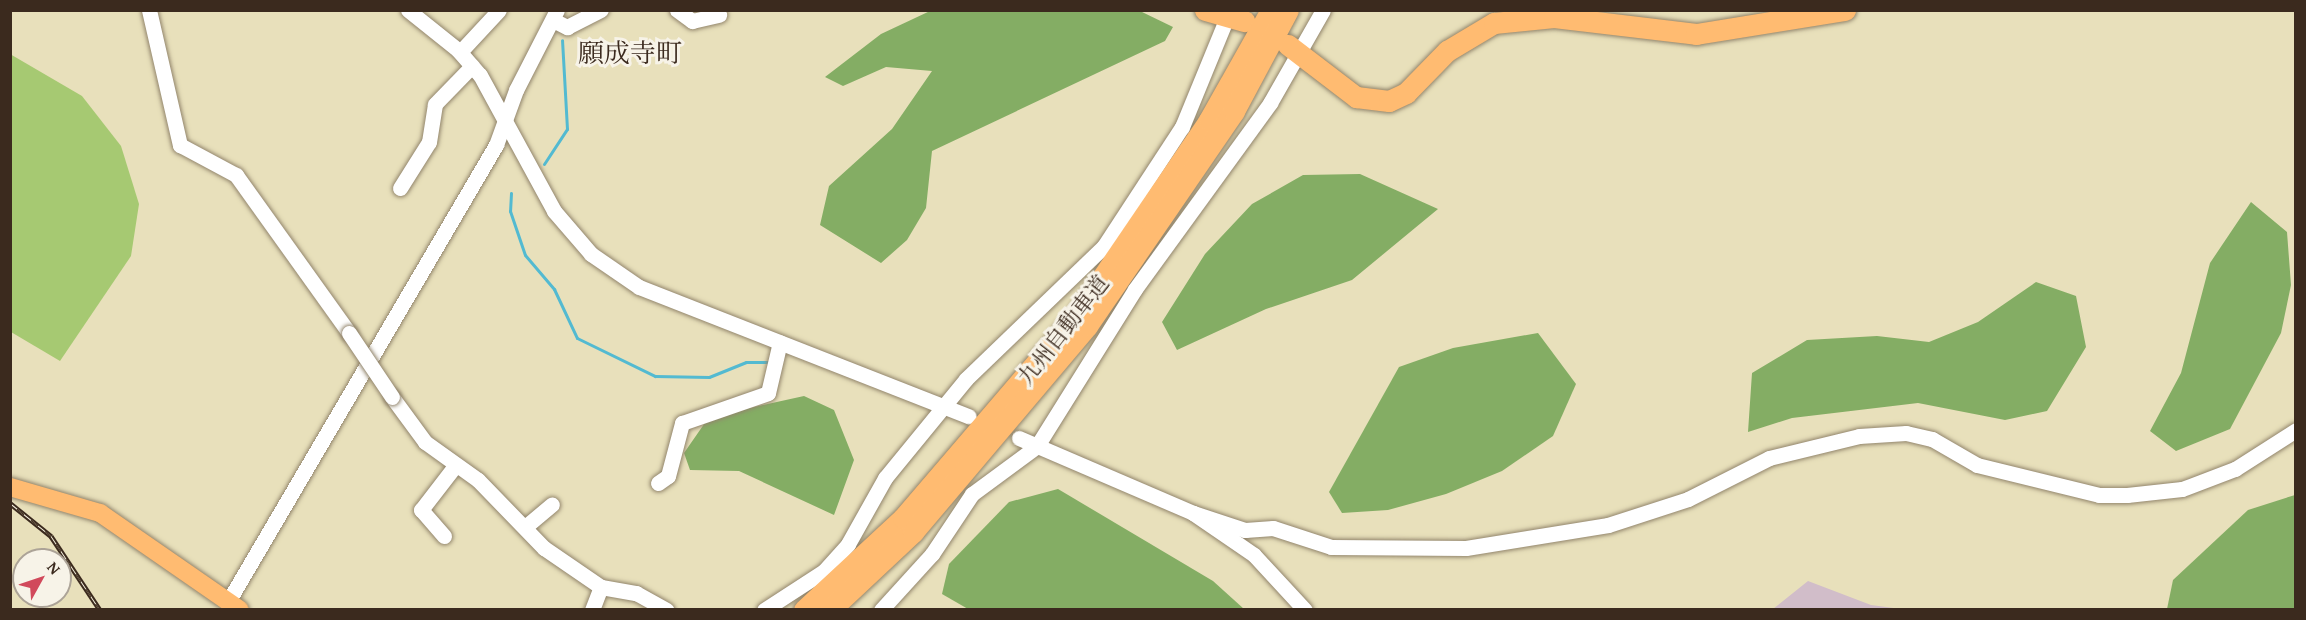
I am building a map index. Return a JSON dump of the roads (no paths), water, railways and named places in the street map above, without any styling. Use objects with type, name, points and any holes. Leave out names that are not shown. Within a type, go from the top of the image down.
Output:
[{"type":"highway","points":[[1205,10],[1234,15]]},
{"type":"highway","name":"九州自動車道","points":[[804,609],[903,518],[1076,316],[1202,129],[1271,10]]},
{"type":"highway","name":"九州自動車道","points":[[830,609],[913,532],[1087,326],[1227,120],[1288,10]]},
{"type":"highway","points":[[1295,49],[1356,97],[1389,101],[1406,93],[1447,51],[1494,23],[1554,17],[1696,34],[1845,10]]},
{"type":"main road","points":[[10,487],[33,491],[100,513],[235,605]]},
{"type":"street","points":[[149,10],[180,145],[236,175],[425,442],[455,466],[478,480],[544,548],[601,587],[636,594],[667,609]]},
{"type":"street","points":[[408,10],[460,52],[472,66],[505,119],[554,211],[591,254],[639,287],[969,416]]},
{"type":"street","points":[[460,52],[499,10]]},
{"type":"street","points":[[235,605],[496,146],[505,119],[555,15],[567,27],[601,10]]},
{"type":"street","points":[[677,10],[692,21],[719,15]]},
{"type":"street","points":[[881,609],[932,554],[972,494],[1037,446],[1135,289],[1323,10]]},
{"type":"street","points":[[764,609],[824,571],[848,544],[885,478],[945,405],[1084,269],[1148,184],[1182,127],[1234,15]]},
{"type":"street","points":[[400,188],[429,142],[435,104],[472,66]]},
{"type":"street","points":[[658,483],[668,476],[682,423],[768,393],[780,342]]},
{"type":"street","points":[[1019,438],[1193,513],[1245,530],[1273,528],[1331,547],[1466,548],[1608,525],[1688,499],[1769,459],[1867,435],[1915,435],[1977,465],[2099,495],[2127,495],[2182,489],[2235,469],[2295,429]]},
{"type":"street","points":[[444,536],[421,510],[455,466]]},
{"type":"street","points":[[525,527],[552,504]]},
{"type":"street","points":[[1193,513],[1254,555],[1305,609]]},
{"type":"street","points":[[592,609],[601,587]]},
{"type":"waterway","points":[[544,164],[567,129],[562,40]]},
{"type":"waterway","points":[[511,193],[510,211],[525,255],[554,289],[577,338],[655,376],[709,377],[746,362],[769,362]]},
{"type":"railway","points":[[10,503],[51,536],[100,610]]},
{"type":"district","name":"願成寺町","points":[[630,53]]}]
